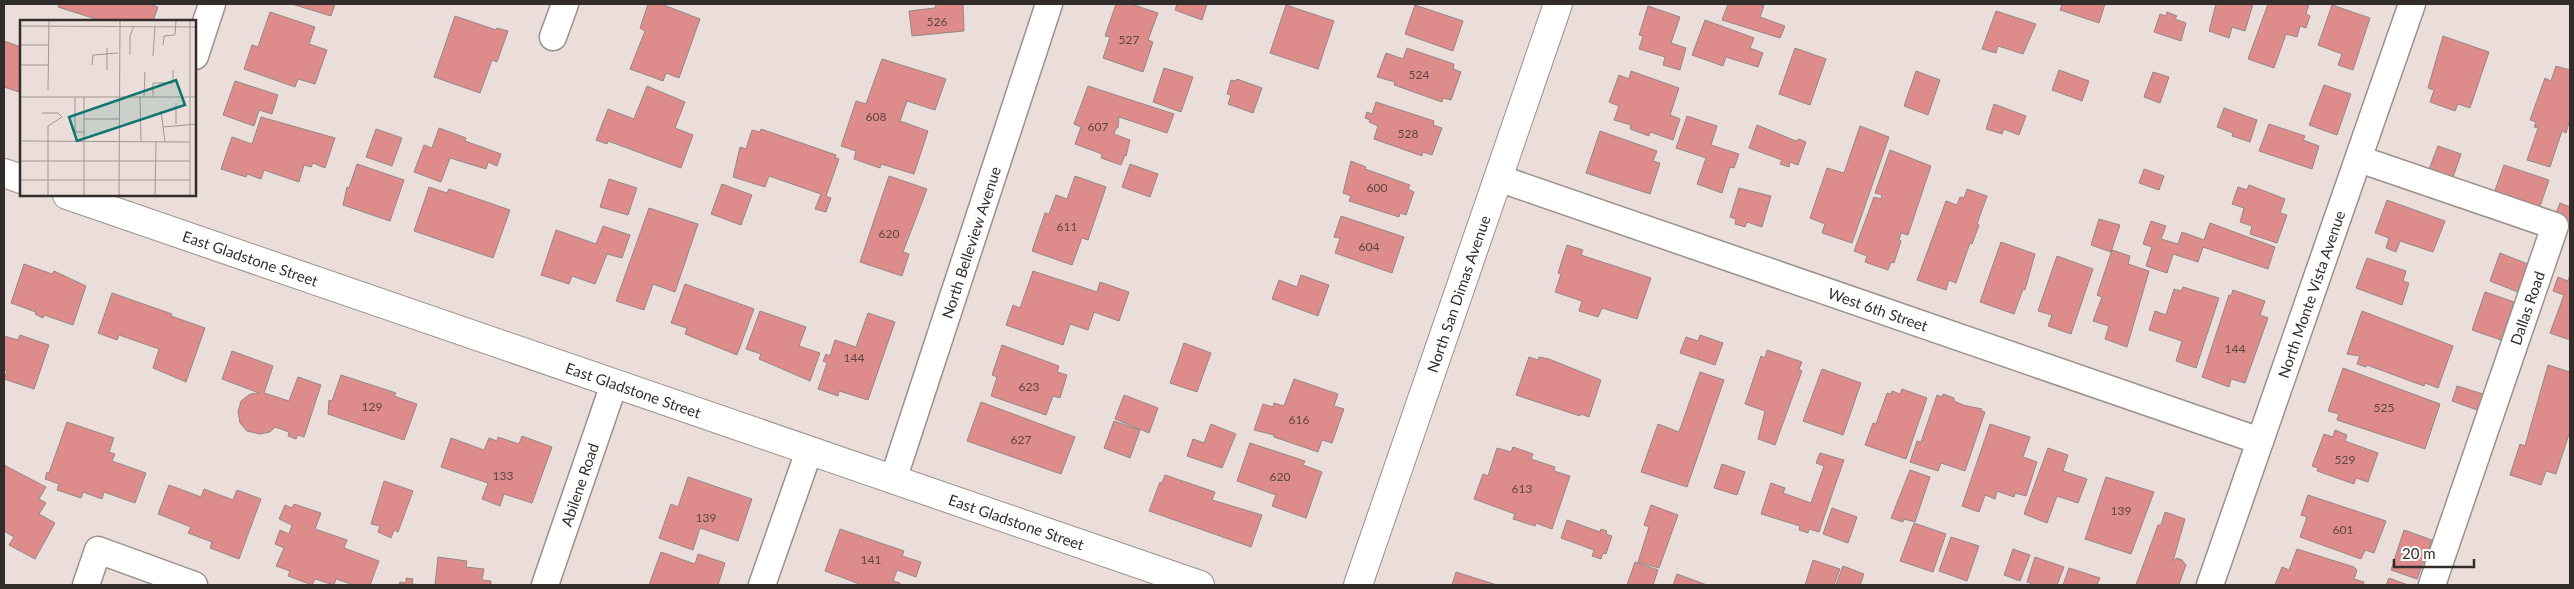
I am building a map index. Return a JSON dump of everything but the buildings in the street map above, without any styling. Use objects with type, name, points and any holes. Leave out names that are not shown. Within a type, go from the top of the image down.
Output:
[{"type":"street","points":[[196,53],[212,4]]},
{"type":"street","points":[[552,37],[565,4]]},
{"type":"street","name":"North Belleview Avenue","points":[[893,480],[1048,4]]},
{"type":"street","name":"North San Dimas Avenue","points":[[1358,585],[1558,4]]},
{"type":"street","name":"North Monte Vista Avenue","points":[[2210,585],[2412,4]]},
{"type":"street","name":"Dallas Road","points":[[2359,159],[2555,226],[2432,585]]},
{"type":"street","points":[[4,173],[20,179]]},
{"type":"street","name":"West 6th Street","points":[[1498,178],[2260,440]]},
{"type":"street","name":"East Gladstone Street","points":[[70,196],[809,452],[1200,585]]},
{"type":"street","name":"Abilene Road","points":[[545,585],[614,384]]},
{"type":"street","points":[[762,585],[809,452]]},
{"type":"street","points":[[86,585],[98,550],[194,585]]}]
